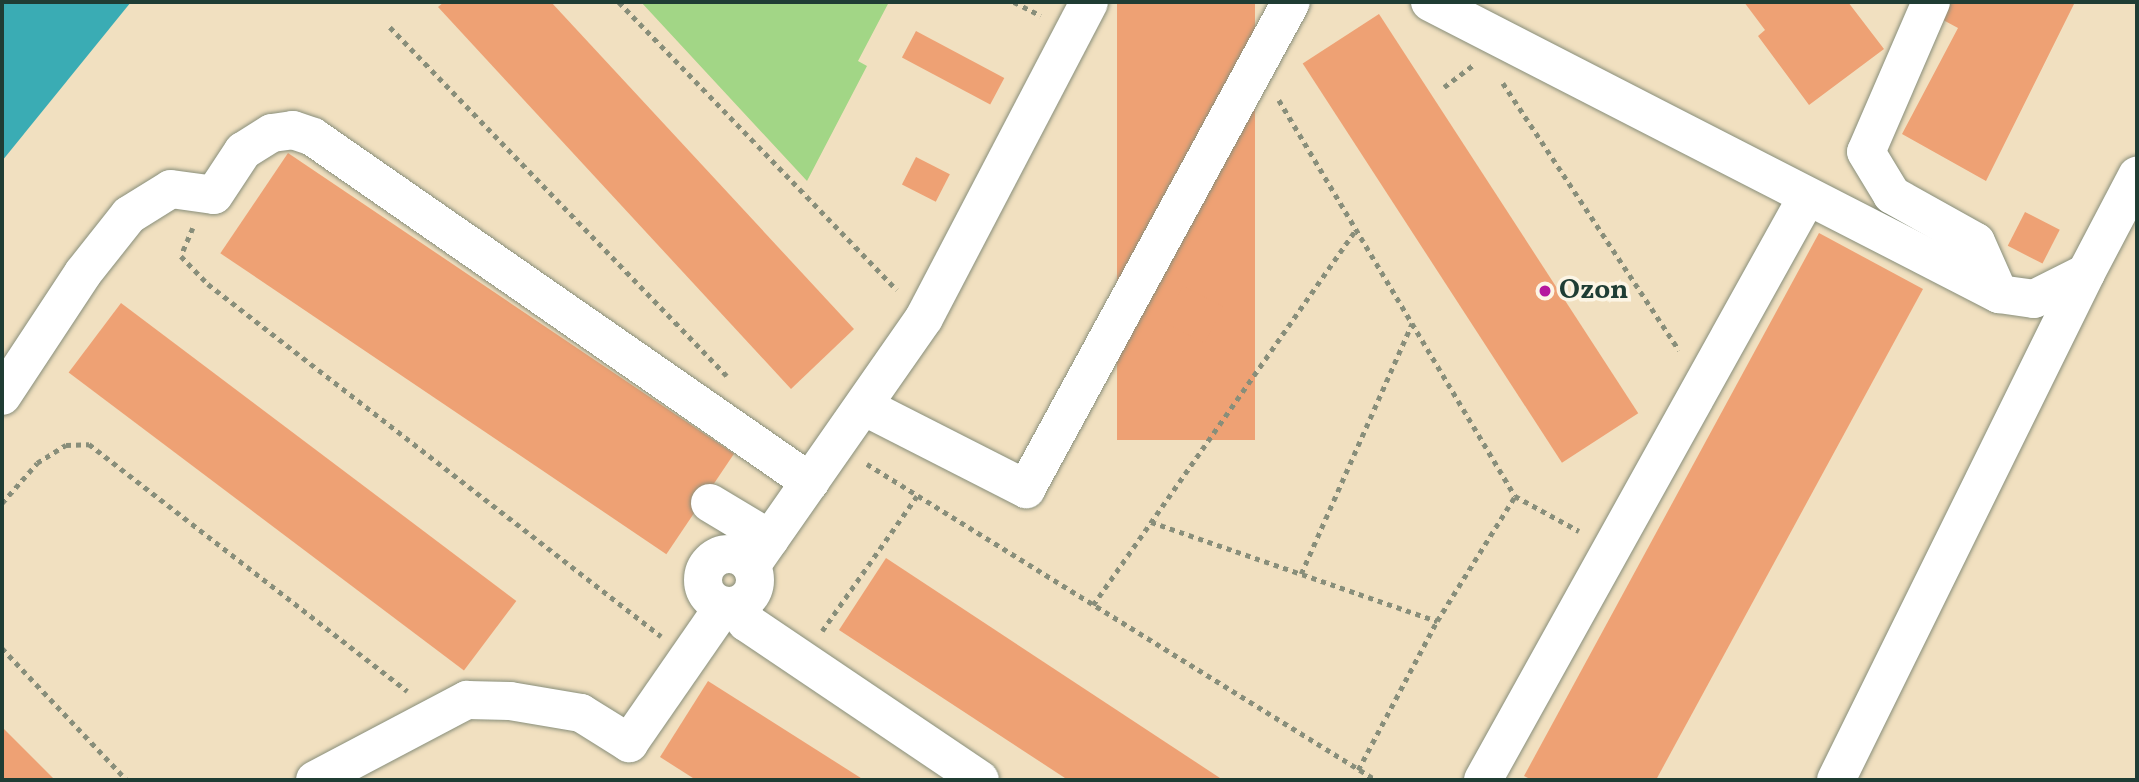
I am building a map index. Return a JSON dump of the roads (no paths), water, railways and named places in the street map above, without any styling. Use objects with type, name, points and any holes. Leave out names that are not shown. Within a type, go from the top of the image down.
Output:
[{"type":"lane","points":[[315,780],[467,700],[510,701],[581,713],[629,743],[688,657],[733,605],[753,592],[760,553],[865,407],[924,318],[1089,2]]},
{"type":"lane","points":[[865,407],[1026,489],[1291,2]]},
{"type":"lane","points":[[1430,2],[1999,295],[2034,299],[2086,273]]},
{"type":"lane","points":[[1931,2],[1866,152],[1892,195],[1976,242],[1999,295]]},
{"type":"lane","points":[[2,396],[83,273],[129,215],[172,189],[215,195],[243,151],[272,133],[293,130],[313,137],[810,482]]},
{"type":"lane","points":[[1836,780],[2086,273],[2137,176]]},
{"type":"lane","points":[[1483,780],[1807,197]]},
{"type":"lane","points":[[710,503],[760,553]]},
{"type":"lane","points":[[733,605],[746,622],[801,661],[980,780]]},
{"type":"water","points":[[2,2],[131,2],[2,161]]},
{"type":"place","name":"Ozon","points":[[1545,291]]}]
